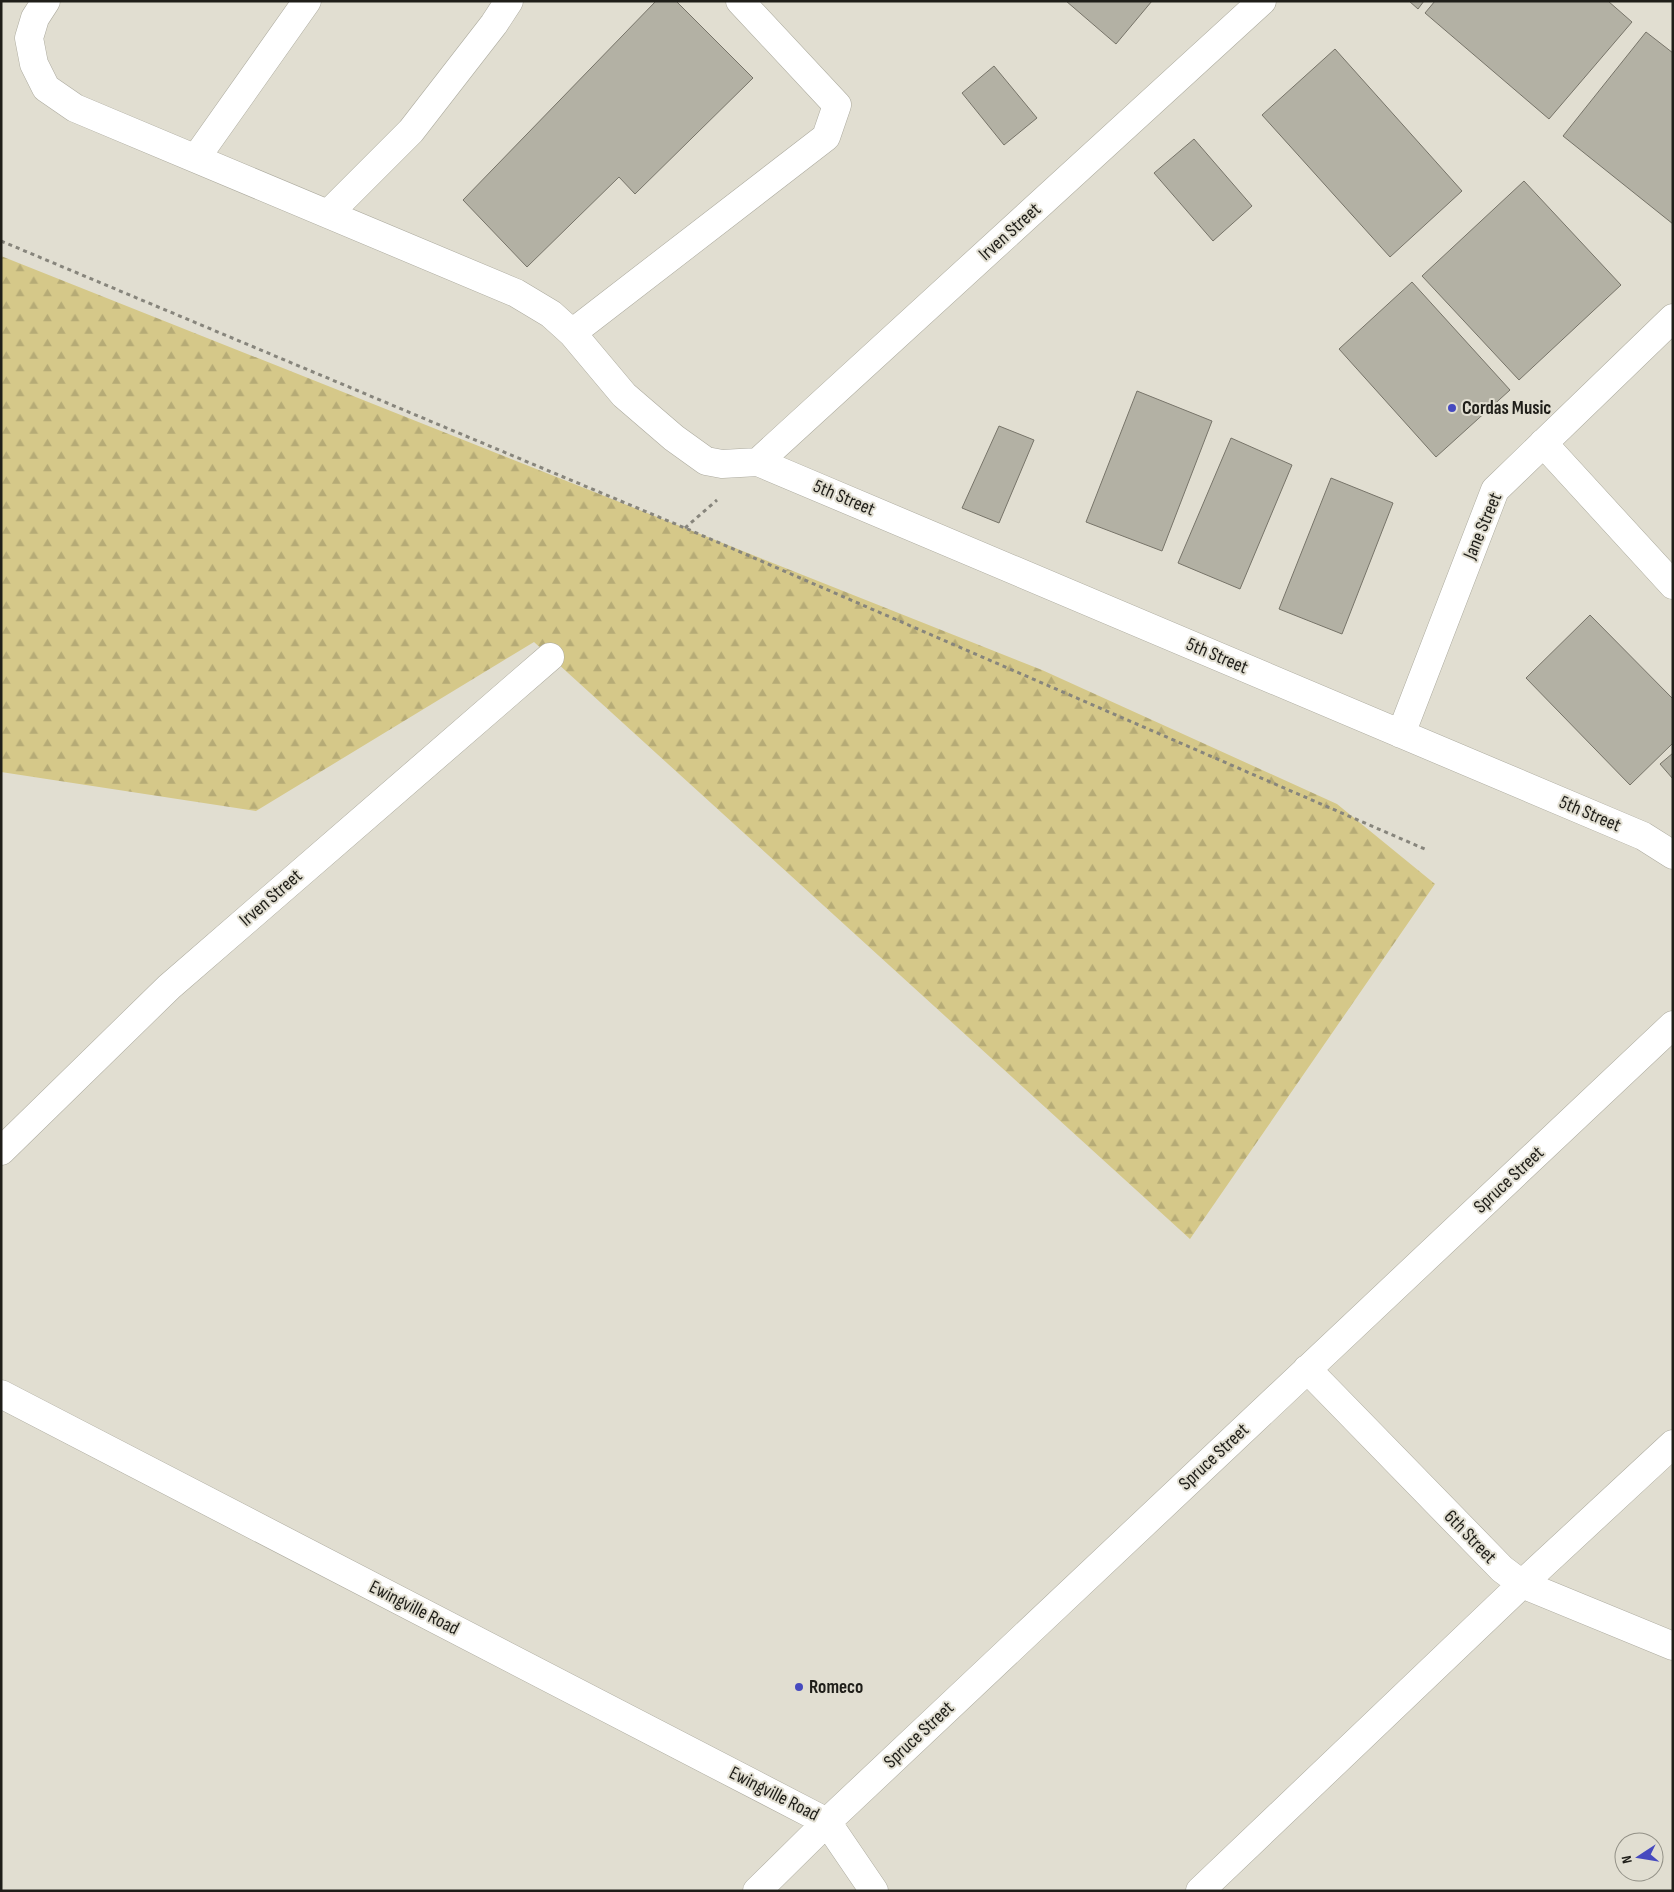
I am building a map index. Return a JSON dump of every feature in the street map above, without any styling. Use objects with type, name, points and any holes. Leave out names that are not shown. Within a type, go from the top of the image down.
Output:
[{"type":"street","points":[[46,1],[35,18],[29,38],[34,64],[46,88],[75,108],[516,293],[551,314],[572,333],[624,395],[674,438],[706,461],[722,464],[758,462]]},
{"type":"street","points":[[196,158],[307,1]]},
{"type":"street","points":[[328,214],[411,131],[494,24],[509,1]]},
{"type":"street","points":[[572,333],[826,137],[837,105],[740,1]]},
{"type":"street","name":"Irven Street","points":[[758,462],[1262,1]]},
{"type":"street","name":"Jane Street","points":[[1401,734],[1495,490],[1673,318]]},
{"type":"street","points":[[1543,443],[1673,585]]},
{"type":"street","name":"5th Street","points":[[758,462],[1643,836],[1673,855]]},
{"type":"street","name":"Irven Street","points":[[1,1151],[169,987],[550,657]]},
{"type":"street","name":"Spruce Street","points":[[757,1891],[827,1822],[1673,1026]]},
{"type":"street","name":"6th Street","points":[[1307,1370],[1502,1569],[1522,1584],[1673,1646]]},
{"type":"street","name":"Ewingville Road","points":[[1,1394],[827,1822]]},
{"type":"street","points":[[1200,1891],[1522,1584],[1673,1444]]},
{"type":"street","points":[[827,1822],[874,1891]]},
{"type":"path","points":[[1,241],[686,528],[1427,850]]},
{"type":"green space","points":[[1,256],[1042,670],[1337,804],[1435,884],[1190,1239],[534,642],[256,811],[1,772]]},
{"type":"building","points":[[656,1],[676,1],[753,78],[635,194],[619,177],[527,267],[463,200]]},
{"type":"building","points":[[1066,1],[1152,1],[1116,44]]},
{"type":"building","points":[[1409,1],[1424,1],[1418,9]]},
{"type":"building","points":[[1435,1],[1608,1],[1632,22],[1549,119],[1425,13]]},
{"type":"building","points":[[1646,32],[1673,53],[1673,224],[1563,136]]},
{"type":"building","points":[[1335,49],[1462,191],[1390,257],[1262,115]]},
{"type":"building","points":[[994,66],[1037,118],[1004,145],[962,93]]},
{"type":"building","points":[[1194,139],[1252,206],[1213,241],[1154,173]]},
{"type":"building","points":[[1524,181],[1621,285],[1519,380],[1422,276]]},
{"type":"building","points":[[1412,282],[1510,390],[1436,457],[1339,349]]},
{"type":"building","points":[[1137,391],[1212,421],[1162,551],[1086,522]]},
{"type":"building","points":[[999,426],[1034,440],[999,523],[962,508]]},
{"type":"building","points":[[1231,438],[1292,465],[1240,589],[1178,563]]},
{"type":"building","points":[[1331,478],[1393,503],[1342,634],[1279,609]]},
{"type":"building","points":[[1590,615],[1673,699],[1673,743],[1630,785],[1526,678]]},
{"type":"building","points":[[1673,753],[1673,779],[1660,764]]},
{"type":"place","name":"Cordas Music","points":[[1452,408]]},
{"type":"place","name":"Romeco","points":[[799,1687]]}]
